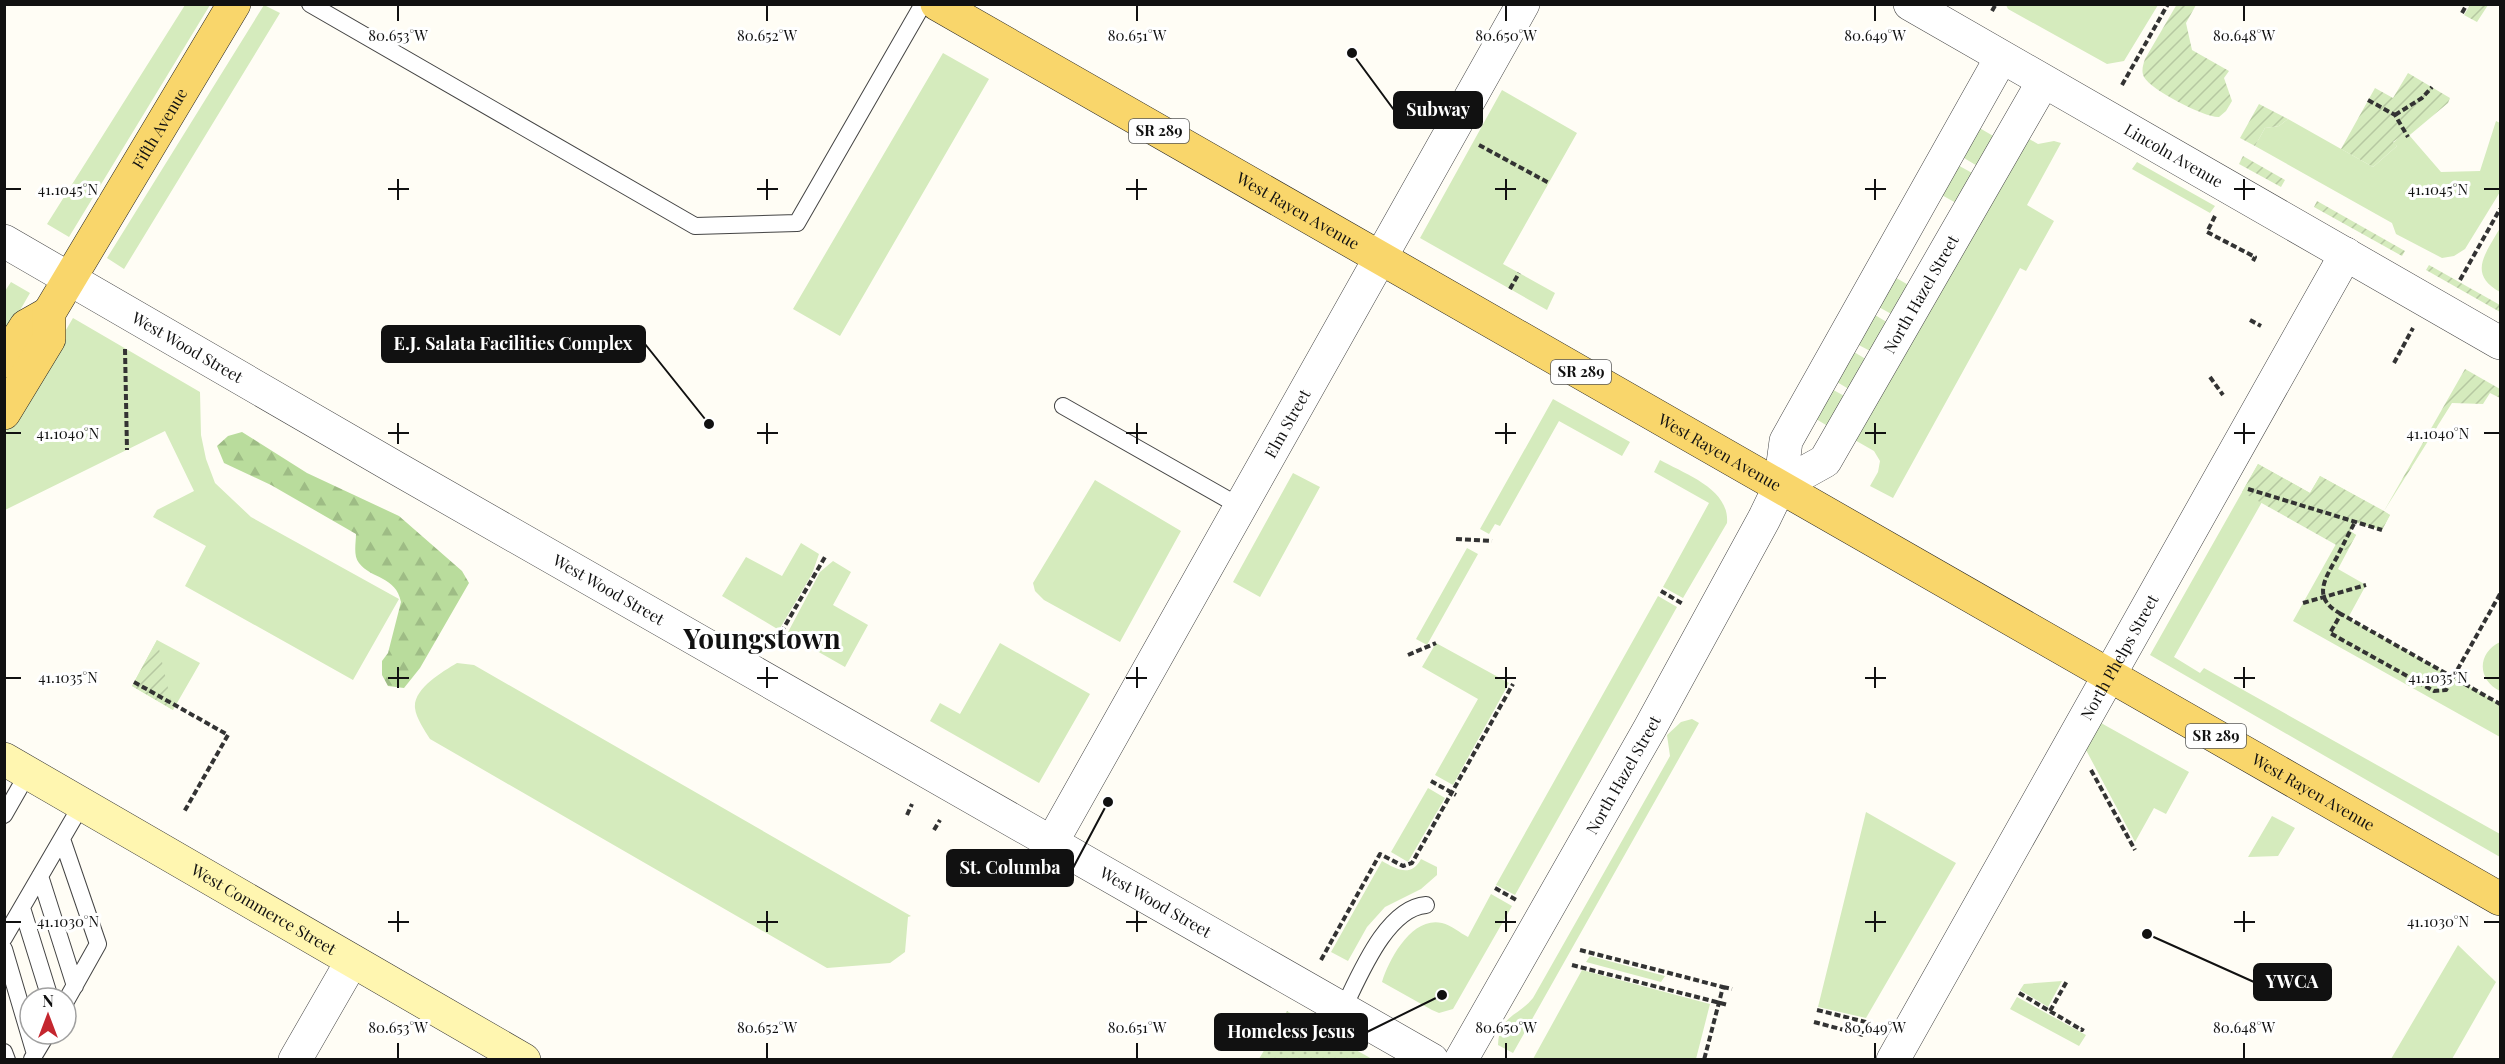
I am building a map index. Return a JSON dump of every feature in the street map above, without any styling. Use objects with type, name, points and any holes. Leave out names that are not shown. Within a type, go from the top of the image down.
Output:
[{"type":"main road","name":"Fifth Avenue","points":[[4,361],[26,326],[49,313],[234,4]]},
{"type":"main road","name":"West Rayen Avenue","points":[[937,4],[2500,899]]},
{"type":"main road","name":"Fifth Avenue","points":[[4,413],[49,339],[49,313]]},
{"type":"main road","name":"West Commerce Street","points":[[16,766],[524,1059]]},
{"type":"street","name":"Elm Street","points":[[1052,842],[1523,4]]},
{"type":"street","name":"Lincoln Avenue","points":[[1910,4],[2500,343]]},
{"type":"street","name":"North Hazel Street","points":[[1461,1059],[1650,728],[1780,486],[1786,441],[2001,58]]},
{"type":"street","name":"North Hazel Street","points":[[1780,486],[1825,461],[2043,82]]},
{"type":"street","name":"West Wood Street","points":[[4,241],[757,675],[1432,1059]]},
{"type":"street","name":"North Phelps Street","points":[[1893,1059],[2346,254]]},
{"type":"street","points":[[295,1059],[352,961]]},
{"type":"lane","points":[[309,4],[695,226],[797,223],[923,4]]},
{"type":"lane","points":[[1063,406],[1241,507]]},
{"type":"lane","points":[[6,811],[16,766]]},
{"type":"lane","points":[[4,939],[82,804]]},
{"type":"lane","points":[[62,839],[98,944],[75,986]]},
{"type":"lane","points":[[40,876],[75,986]]},
{"type":"lane","points":[[1343,1008],[1387,929],[1403,915],[1419,906],[1426,905]]},
{"type":"lane","points":[[22,908],[46,986]]},
{"type":"lane","points":[[4,949],[33,1057]]},
{"type":"lane","points":[[4,1052],[7,1059]]},
{"type":"path","points":[[1992,11],[1996,4]]},
{"type":"path","points":[[2122,86],[2168,4]]},
{"type":"path","points":[[2462,13],[2467,4]]},
{"type":"path","points":[[2395,115],[2422,98],[2432,87]]},
{"type":"path","points":[[2368,100],[2395,115],[2408,137]]},
{"type":"path","points":[[1473,142],[1550,183]]},
{"type":"path","points":[[2460,280],[2500,209]]},
{"type":"path","points":[[2215,216],[2207,232],[2255,257],[2253,261]]},
{"type":"path","points":[[1510,289],[1519,273]]},
{"type":"path","points":[[2250,320],[2261,326]]},
{"type":"path","points":[[2394,363],[2414,328]]},
{"type":"path","points":[[125,349],[127,450]]},
{"type":"path","points":[[2210,377],[2223,395]]},
{"type":"path","points":[[2245,488],[2382,530]]},
{"type":"path","points":[[2355,522],[2323,582],[2324,597],[2331,609],[2500,704]]},
{"type":"path","points":[[1456,539],[1492,541]]},
{"type":"path","points":[[757,675],[825,558]]},
{"type":"path","points":[[2303,603],[2366,585]]},
{"type":"path","points":[[1661,591],[1684,604]]},
{"type":"path","points":[[2341,614],[2330,633],[2434,691],[2446,690],[2500,594]]},
{"type":"path","points":[[1408,655],[1436,643]]},
{"type":"path","points":[[134,682],[228,735],[184,812]]},
{"type":"path","points":[[1305,987],[1380,854],[1402,866],[1413,863],[1454,794],[1513,684]]},
{"type":"path","points":[[2074,737],[2135,850]]},
{"type":"path","points":[[1431,781],[1454,794]]},
{"type":"path","points":[[907,815],[912,804]]},
{"type":"path","points":[[934,830],[940,820]]},
{"type":"path","points":[[1580,950],[1732,990]]},
{"type":"path","points":[[1572,965],[1728,1005]]},
{"type":"path","points":[[2050,1011],[2067,981]]},
{"type":"path","points":[[1704,1059],[1723,987]]},
{"type":"path","points":[[2019,993],[2083,1028]]},
{"type":"path","points":[[1817,1010],[1870,1023]]},
{"type":"path","points":[[1814,1022],[1863,1035]]},
{"type":"green space","points":[[2177,4],[2196,5],[2186,23],[2192,50],[2229,71],[2224,78],[2232,101],[2219,117],[2202,113],[2179,102],[2157,89],[2143,75],[2145,59]]},
{"type":"green space","points":[[185,5],[210,5],[69,237],[47,224]]},
{"type":"green space","points":[[264,5],[280,13],[124,269],[107,258]]},
{"type":"green space","points":[[2006,5],[2158,5],[2124,61],[2107,64],[2008,9]]},
{"type":"green space","points":[[2470,5],[2488,5],[2477,22],[2464,15]]},
{"type":"green space","points":[[943,53],[989,79],[840,336],[793,309]]},
{"type":"green space","points":[[2408,73],[2450,98],[2448,103],[2405,139],[2401,136],[2393,142],[2397,146],[2373,167],[2341,149],[2375,88],[2393,98]]},
{"type":"green space","points":[[1502,90],[1577,133],[1503,264],[1555,293],[1547,310],[1420,238]]},
{"type":"green space","points":[[2259,104],[2288,119],[2279,126],[2265,128],[2255,146],[2240,138]]},
{"type":"green space","points":[[2288,119],[2373,167],[2397,146],[2393,143],[2401,135],[2409,135],[2441,172],[2480,171],[2496,121],[2500,123],[2500,192],[2465,249],[2454,256],[2442,258],[2396,234],[2392,223],[2255,146],[2265,128],[2279,126]]},
{"type":"green space","points":[[1976,126],[1995,137],[1979,167],[1959,155]]},
{"type":"green space","points":[[2024,136],[2038,144],[2054,141],[2061,143],[2027,205],[2054,221],[2026,271],[2020,268],[1893,498],[1870,486],[1878,472],[1880,461],[1874,451],[1853,439]]},
{"type":"green space","points":[[2243,156],[2285,180],[2281,187],[2239,164]]},
{"type":"green space","points":[[2137,162],[2215,206],[2210,213],[2132,169]]},
{"type":"green space","points":[[1954,163],[1974,174],[1958,204],[1938,193]]},
{"type":"green space","points":[[2317,201],[2405,251],[2402,256],[2314,207]]},
{"type":"green space","points":[[2500,228],[2500,292],[2484,278],[2482,263]]},
{"type":"green space","points":[[2429,265],[2500,305],[2500,312],[2426,270]]},
{"type":"green space","points":[[1891,275],[1912,287],[1895,316],[1875,305]]},
{"type":"green space","points":[[11,282],[30,293],[5,336],[5,291]]},
{"type":"green space","points":[[1870,312],[1890,324],[1874,353],[1853,342]]},
{"type":"green space","points":[[73,318],[200,392],[201,435],[206,459],[215,483],[251,517],[399,599],[353,680],[185,586],[206,546],[153,517],[157,510],[194,491],[165,431],[5,510],[5,433]]},
{"type":"green space","points":[[1849,349],[1869,361],[1852,391],[1832,379]]},
{"type":"green space","points":[[2465,369],[2500,389],[2500,398],[2490,393],[2483,404],[2452,403],[2384,511]]},
{"type":"green space","points":[[1828,387],[1848,398],[1831,428],[1811,416]]},
{"type":"green space","points":[[1553,399],[1630,442],[1622,456],[1559,421],[1500,526],[1495,524],[1489,534],[1480,529]]},
{"type":"green space","points":[[242,432],[307,473],[399,516],[462,571],[469,583],[420,668],[404,688],[388,686],[382,675],[382,661],[388,653],[401,602],[394,587],[359,563],[355,553],[356,534],[271,485],[224,463],[217,446],[228,436]]},
{"type":"green space","points":[[1660,460],[1704,484],[1714,492],[1726,511],[1727,523],[1683,598],[1663,587],[1709,503],[1654,472]]},
{"type":"green space","points":[[2258,464],[2310,493],[2320,476],[2390,515],[2382,530],[2355,522],[2350,531],[2356,535],[2338,569],[2366,585],[2348,618],[2500,704],[2500,737],[2293,621],[2336,544],[2262,502],[2174,657],[2200,673],[2204,668],[2500,834],[2500,857],[2150,655]]},
{"type":"green space","points":[[2258,464],[2310,493],[2320,476],[2390,515],[2382,530],[2355,522],[2350,531],[2356,535],[2347,551],[2242,492]]},
{"type":"green space","points":[[1293,473],[1320,487],[1260,597],[1233,582]]},
{"type":"green space","points":[[1095,480],[1181,531],[1120,642],[1044,600],[1035,591],[1033,583]]},
{"type":"green space","points":[[801,543],[819,554],[812,574],[779,630],[722,596],[746,557],[782,576]]},
{"type":"green space","points":[[1467,548],[1478,554],[1427,645],[1416,639]]},
{"type":"green space","points":[[833,561],[851,572],[833,605],[868,625],[845,667],[787,634],[820,572]]},
{"type":"green space","points":[[1658,596],[1677,607],[1515,895],[1496,885]]},
{"type":"green space","points":[[157,640],[200,663],[173,710],[132,686]]},
{"type":"green space","points":[[157,640],[173,710],[132,686]]},
{"type":"green space","points":[[2500,642],[2500,691],[2487,680],[2483,666],[2487,653]]},
{"type":"green space","points":[[1000,643],[1090,694],[1039,783],[930,721],[940,703],[960,714]]},
{"type":"green space","points":[[1436,643],[1509,683],[1453,785],[1435,775],[1478,699],[1422,667]]},
{"type":"green space","points":[[457,663],[474,665],[911,916],[908,917],[905,952],[890,963],[827,968],[430,739],[417,716],[416,701],[423,688]]},
{"type":"green space","points":[[1692,719],[1699,723],[1513,1053],[1498,1045],[1499,1035],[1506,1022],[1533,998],[1670,756],[1667,735],[1681,722]]},
{"type":"green space","points":[[2101,723],[2189,772],[2166,814],[2154,808],[2135,842],[2086,750]]},
{"type":"green space","points":[[1428,788],[1445,798],[1408,862],[1391,852]]},
{"type":"green space","points":[[1866,812],[1956,863],[1866,1018],[1818,1007]]},
{"type":"green space","points":[[2272,816],[2295,828],[2278,856],[2248,857]]},
{"type":"green space","points":[[1421,859],[1437,867],[1437,875],[1421,889],[1385,907],[1367,927],[1348,961],[1331,952],[1382,861],[1398,869],[1408,870],[1417,865]]},
{"type":"green space","points":[[1491,894],[1512,906],[1453,1009],[1439,1013],[1382,982],[1396,951],[1412,933],[1421,926],[1442,923],[1468,937]]},
{"type":"green space","points":[[2458,945],[2496,982],[2452,1059],[2391,1059]]},
{"type":"green space","points":[[1590,956],[1665,976],[1661,982],[1586,962]]},
{"type":"green space","points":[[1582,970],[1710,1004],[1696,1059],[1533,1059]]},
{"type":"green space","points":[[2062,981],[2048,1007],[2020,990],[2024,984]]},
{"type":"green space","points":[[2017,997],[2086,1035],[2079,1046],[2010,1009]]},
{"type":"green space","points":[[1287,1011],[1372,1059],[1259,1059]]},
{"type":"place","name":"Subway","points":[[1352,53]]},
{"type":"place","name":"E.J. Salata Facilities Complex","points":[[709,424]]},
{"type":"place","name":"St. Columba","points":[[1108,802]]},
{"type":"place","name":"YWCA","points":[[2147,934]]},
{"type":"place","name":"Homeless Jesus","points":[[1442,995]]},
{"type":"district","name":"Youngstown","points":[[762,639]]}]
